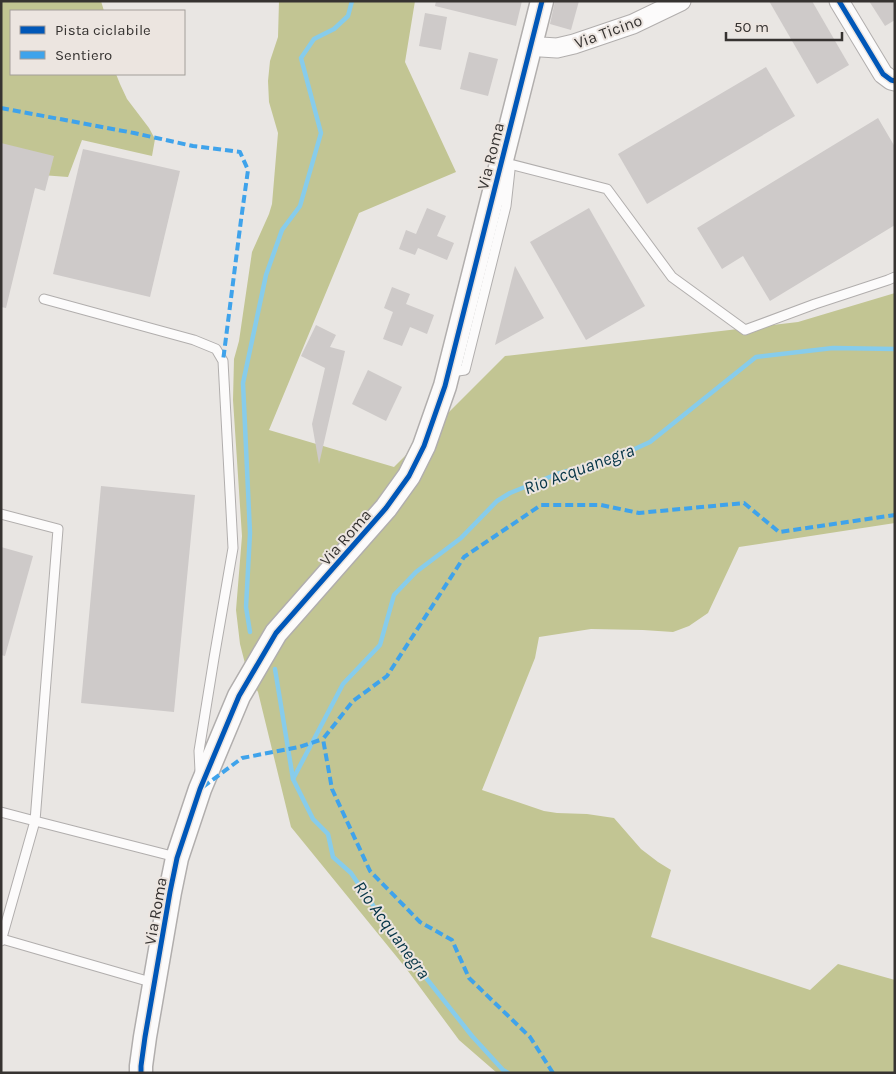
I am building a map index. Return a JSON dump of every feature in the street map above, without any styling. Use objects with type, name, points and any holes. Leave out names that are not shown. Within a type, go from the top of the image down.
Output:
[{"type":"street","name":"Via Roma","points":[[141,1073],[145,1037],[177,858],[200,789],[239,696],[276,633],[386,508],[409,476],[424,446],[448,372],[542,1]]},
{"type":"street","name":"Via Ticino","points":[[531,45],[557,48],[574,44],[633,24],[681,1]]},
{"type":"street","points":[[839,1],[883,74],[895,81]]},
{"type":"lane","points":[[502,162],[607,189],[672,277],[745,330],[895,277]]},
{"type":"lane","points":[[44,299],[194,340],[216,349],[223,361],[233,548],[199,751],[200,789]]},
{"type":"lane","points":[[1,514],[58,529],[35,821],[2,940],[155,983]]},
{"type":"lane","points":[[1,812],[177,858]]},
{"type":"green space","points":[[1,1],[101,1],[104,10],[10,10],[10,75],[116,75],[127,99],[155,139],[152,156],[82,140],[68,177],[1,172]]},
{"type":"green space","points":[[279,1],[415,1],[405,62],[456,172],[359,213],[269,430],[394,467],[505,356],[798,322],[895,293],[895,523],[739,547],[708,613],[689,626],[673,632],[591,629],[539,637],[535,658],[482,790],[544,811],[614,818],[641,849],[671,870],[651,937],[810,990],[838,964],[895,980],[895,1073],[497,1073],[459,1040],[405,967],[291,827],[258,692],[248,675],[240,644],[236,610],[242,536],[233,400],[234,359],[239,341],[252,252],[272,204],[278,133],[269,102],[268,81],[270,61],[278,37]]},
{"type":"building","points":[[436,1],[522,1],[516,26],[435,6]]},
{"type":"building","points":[[555,1],[579,1],[571,30],[550,24]]},
{"type":"building","points":[[769,1],[812,1],[849,65],[817,84]]},
{"type":"building","points":[[869,1],[895,1],[895,20],[885,26]]},
{"type":"building","points":[[425,13],[447,17],[441,50],[419,46]]},
{"type":"building","points":[[469,52],[498,59],[488,96],[460,89]]},
{"type":"building","points":[[766,67],[795,116],[647,204],[618,154]]},
{"type":"building","points":[[878,118],[895,147],[895,225],[770,301],[743,256],[722,269],[697,228]]},
{"type":"building","points":[[1,143],[54,156],[45,191],[35,188],[6,308],[1,307]]},
{"type":"building","points":[[83,149],[180,171],[150,297],[53,274]]},
{"type":"building","points":[[427,208],[446,216],[437,236],[454,243],[447,260],[418,248],[415,255],[399,249],[406,230],[416,234]]},
{"type":"building","points":[[589,208],[645,306],[586,340],[530,242]]},
{"type":"building","points":[[515,266],[544,318],[495,345]]},
{"type":"building","points":[[392,287],[410,294],[406,304],[434,315],[427,334],[410,327],[402,346],[383,339],[393,312],[384,308]]},
{"type":"building","points":[[316,325],[336,335],[330,347],[345,351],[319,464],[312,424],[325,368],[301,356]]},
{"type":"building","points":[[368,370],[402,387],[386,421],[352,404]]},
{"type":"building","points":[[101,486],[195,495],[174,712],[81,703]]},
{"type":"building","points":[[1,547],[33,556],[5,656],[1,655]]},
{"type":"waterway","name":"Rio Acquanegra","points":[[250,632],[246,607],[250,533],[243,383],[266,275],[282,230],[300,206],[321,133],[301,58],[314,39],[334,29],[348,16],[352,1]]},
{"type":"waterway","name":"Rio Acquanegra","points":[[293,779],[343,684],[380,645],[394,595],[416,572],[461,538],[497,501],[510,493],[557,474],[615,458],[650,442],[756,357],[833,348],[895,349]]},
{"type":"waterway","name":"Rio Acquanegra","points":[[275,669],[293,779],[313,819],[328,834],[333,857],[351,873],[400,945],[472,1036],[508,1073]]},
{"type":"marked path","points":[[1,108],[193,146],[240,152],[248,170],[223,361]]},
{"type":"marked path","points":[[553,1073],[530,1037],[469,978],[452,940],[420,922],[370,871],[332,789],[323,739],[353,701],[387,676],[464,557],[541,505],[601,505],[639,513],[744,503],[779,532],[895,515]]},
{"type":"marked path","points":[[203,787],[242,758],[299,747],[323,739]]},
{"type":"cycle path","points":[[141,1073],[145,1037],[177,858],[200,789],[239,696],[276,633],[386,508],[409,476],[424,446],[445,386],[542,1]]},
{"type":"cycle path","points":[[839,1],[883,74],[895,81]]}]
